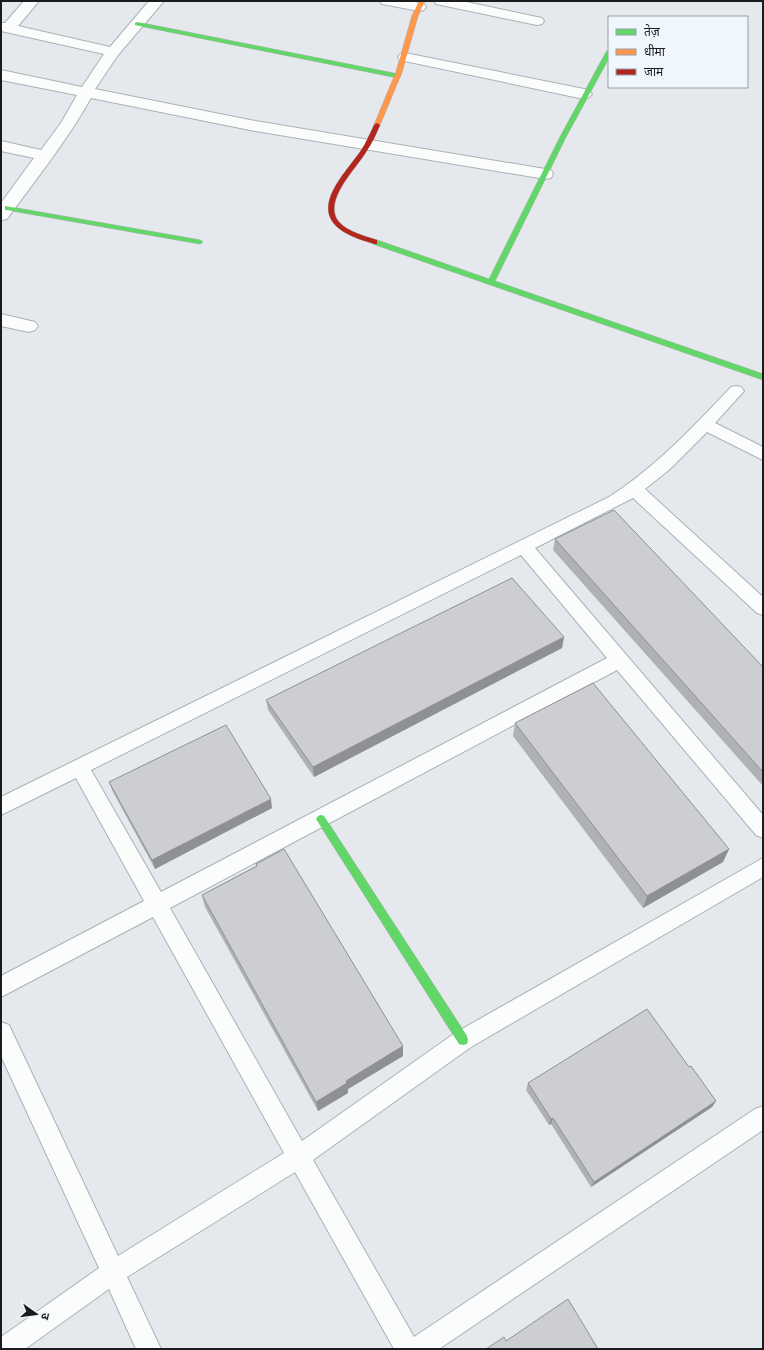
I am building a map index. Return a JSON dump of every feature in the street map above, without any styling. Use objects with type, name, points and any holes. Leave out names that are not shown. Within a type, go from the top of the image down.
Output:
[{"type":"street","points":[[5,28],[32,1]]},
{"type":"street","points":[[157,1],[113,52],[86,92],[68,124],[46,156],[4,211],[200,242]]},
{"type":"street","points":[[387,1],[420,4],[412,25],[405,57],[398,76],[367,145],[335,194],[331,210],[335,222],[348,230],[375,242],[763,377]]},
{"type":"street","points":[[441,1],[537,21]]},
{"type":"street","points":[[137,24],[398,76]]},
{"type":"street","points":[[5,28],[113,52]]},
{"type":"street","points":[[491,283],[584,94],[608,54]]},
{"type":"street","points":[[405,57],[584,94]]},
{"type":"street","points":[[1,75],[250,126],[545,174]]},
{"type":"street","points":[[1,146],[46,156]]},
{"type":"street","points":[[1,320],[29,326]]},
{"type":"street","points":[[321,819],[463,1040]]},
{"type":"lane","points":[[1,806],[80,768],[635,490],[658,471],[736,391]]},
{"type":"lane","points":[[704,424],[763,454]]},
{"type":"lane","points":[[635,490],[763,608]]},
{"type":"lane","points":[[523,546],[763,829]]},
{"type":"lane","points":[[1,987],[620,660]]},
{"type":"lane","points":[[80,768],[407,1349]]},
{"type":"lane","points":[[5,1349],[56,1311],[113,1272],[298,1157],[463,1040],[763,867]]},
{"type":"lane","points":[[1,1032],[149,1349]]},
{"type":"lane","points":[[418,1349],[763,1117]]},
{"type":"building","points":[[614,510],[763,667],[763,772],[555,539]]},
{"type":"building","points":[[512,578],[564,637],[313,767],[266,700]]},
{"type":"building","points":[[593,683],[729,849],[647,896],[515,723]]},
{"type":"building","points":[[226,725],[271,799],[152,860],[109,782]]},
{"type":"building","points":[[284,849],[403,1046],[346,1081],[347,1083],[316,1102],[202,895],[257,866],[256,864]]},
{"type":"building","points":[[647,1009],[689,1067],[691,1066],[716,1101],[594,1182],[553,1118],[551,1119],[528,1083]]},
{"type":"building","points":[[568,1299],[598,1349],[486,1349],[504,1337],[506,1341]]},
{"type":"traffic: fast","points":[[137,24],[398,76]]},
{"type":"traffic: fast","points":[[491,283],[563,137],[608,54]]},
{"type":"traffic: fast","points":[[7,208],[200,242]]},
{"type":"traffic: fast","points":[[375,242],[763,377]]},
{"type":"traffic: fast","points":[[321,819],[463,1040]]},
{"type":"traffic: slow","points":[[377,125],[399,72],[415,16],[422,1]]},
{"type":"traffic: jam","points":[[375,242],[343,229],[335,221],[331,213],[334,195],[339,185],[363,152],[377,125]]}]
